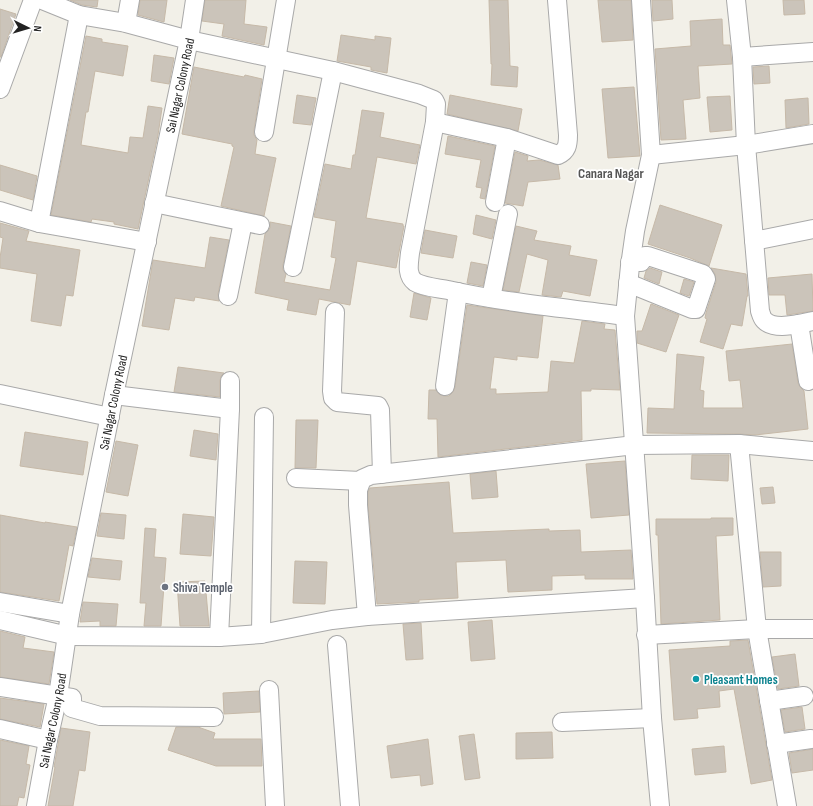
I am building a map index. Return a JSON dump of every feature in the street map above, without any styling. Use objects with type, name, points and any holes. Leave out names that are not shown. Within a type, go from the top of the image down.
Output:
[{"type":"street","points":[[1,81],[33,0]]},
{"type":"street","points":[[42,0],[79,14],[126,23],[189,40],[333,72],[428,97],[434,100],[436,104],[435,122],[410,253],[409,269],[411,277],[416,282],[458,292],[491,298],[625,316]]},
{"type":"street","points":[[126,23],[130,0]]},
{"type":"street","name":"Sai Nagar Colony Road","points":[[36,806],[58,696],[68,636],[70,614],[114,395],[189,40],[194,0]]},
{"type":"street","points":[[264,132],[286,0]]},
{"type":"street","points":[[435,122],[507,138],[558,155],[563,152],[568,145],[568,136],[557,0]]},
{"type":"street","points":[[641,0],[651,155],[642,192],[630,262],[625,316],[635,445],[646,636],[660,806]]},
{"type":"street","points":[[736,0],[742,57],[746,145],[760,311],[764,320],[772,324],[784,326],[806,322],[808,381]]},
{"type":"street","points":[[39,223],[79,14]]},
{"type":"street","points":[[742,57],[813,52]]},
{"type":"street","points":[[293,267],[333,72]]},
{"type":"street","points":[[651,155],[746,145],[813,134]]},
{"type":"street","points":[[495,202],[507,138]]},
{"type":"street","points":[[154,203],[251,223],[228,296]]},
{"type":"street","points":[[0,211],[39,223],[147,242]]},
{"type":"street","points":[[491,298],[508,214]]},
{"type":"street","points":[[754,241],[813,229]]},
{"type":"street","points":[[628,283],[692,309],[696,309],[706,279],[703,274],[648,256],[645,256],[641,262],[630,262]]},
{"type":"street","points":[[445,386],[458,292]]},
{"type":"street","points":[[334,312],[333,398],[337,402],[378,406],[380,410],[382,474]]},
{"type":"street","points":[[219,637],[230,409],[230,381]]},
{"type":"street","points":[[0,394],[110,417]]},
{"type":"street","points":[[114,395],[230,409]]},
{"type":"street","points":[[261,634],[264,417]]},
{"type":"street","points":[[739,444],[757,629],[787,806]]},
{"type":"street","points":[[367,616],[358,490],[362,479],[371,475],[635,445],[739,444],[813,451]]},
{"type":"street","points":[[296,478],[361,481]]},
{"type":"street","points":[[3,612],[68,636],[219,637],[261,634],[332,620],[367,616],[645,598]]},
{"type":"street","points":[[3,612],[70,614]]},
{"type":"street","points":[[646,636],[757,629],[813,629]]},
{"type":"street","points":[[337,645],[350,806]]},
{"type":"street","points":[[0,688],[72,698],[72,708],[100,716],[214,717]]},
{"type":"street","points":[[269,690],[275,806]]},
{"type":"street","points":[[769,701],[804,696]]},
{"type":"street","points":[[562,722],[652,718]]},
{"type":"street","points":[[0,729],[48,740]]},
{"type":"street","points":[[776,744],[811,739]]},
{"type":"building","points":[[70,0],[98,0],[97,7],[82,5]]},
{"type":"building","points":[[140,0],[167,0],[164,22],[138,15]]},
{"type":"building","points":[[205,0],[246,0],[244,24],[267,27],[264,45],[222,36],[224,24],[202,21]]},
{"type":"building","points":[[489,0],[508,0],[510,66],[518,67],[517,87],[491,85],[492,64]]},
{"type":"building","points":[[598,0],[631,0],[633,40],[602,42]]},
{"type":"building","points":[[652,0],[672,0],[673,19],[653,21]]},
{"type":"building","points":[[783,0],[804,0],[805,14],[784,15]]},
{"type":"building","points":[[0,9],[16,14],[1,57],[0,57]]},
{"type":"building","points":[[722,19],[723,45],[730,45],[732,64],[698,66],[700,98],[683,100],[686,139],[661,140],[655,49],[691,46],[690,21]]},
{"type":"building","points":[[341,35],[375,40],[375,36],[391,38],[387,73],[371,70],[371,67],[337,61]]},
{"type":"building","points":[[86,36],[102,39],[102,42],[128,46],[123,76],[95,71],[88,112],[86,112],[81,145],[128,153],[130,137],[143,138],[148,106],[162,108],[158,135],[138,229],[114,224],[114,222],[92,219],[91,222],[51,215]]},
{"type":"building","points":[[154,55],[174,58],[169,84],[151,81]]},
{"type":"building","points":[[769,66],[770,83],[754,84],[753,67]]},
{"type":"building","points":[[194,67],[262,79],[254,130],[254,135],[257,140],[255,154],[276,158],[264,216],[221,206],[234,147],[232,144],[182,134]]},
{"type":"building","points":[[634,87],[640,156],[608,158],[602,89]]},
{"type":"building","points":[[297,95],[316,98],[311,125],[293,123]]},
{"type":"building","points":[[450,95],[522,109],[518,131],[447,114]]},
{"type":"building","points":[[730,96],[732,130],[710,132],[707,97]]},
{"type":"building","points":[[808,98],[809,124],[786,128],[785,100]]},
{"type":"building","points":[[362,110],[384,113],[380,137],[420,145],[416,164],[377,157],[366,218],[403,224],[404,226],[396,268],[357,261],[350,305],[319,299],[316,315],[287,310],[289,300],[255,293],[265,234],[270,228],[270,222],[291,226],[283,265],[283,270],[286,274],[284,282],[330,290],[336,258],[331,257],[336,221],[314,217],[325,164],[351,169],[353,155],[355,155]]},
{"type":"building","points":[[448,136],[495,146],[485,199],[480,198],[482,188],[476,187],[481,160],[445,154]]},
{"type":"building","points":[[515,152],[528,156],[527,161],[539,160],[558,165],[560,179],[528,182],[523,206],[505,203]]},
{"type":"building","points":[[0,165],[37,176],[33,200],[0,190]]},
{"type":"building","points":[[660,205],[722,225],[709,266],[648,244]]},
{"type":"building","points":[[476,215],[496,220],[492,239],[473,234]]},
{"type":"building","points":[[0,223],[29,231],[26,241],[80,250],[73,296],[66,295],[61,326],[31,321],[37,274],[0,268],[3,238],[0,237]]},
{"type":"building","points":[[516,226],[537,231],[534,240],[571,246],[569,255],[597,260],[590,296],[563,291],[561,297],[542,295],[548,260],[527,254],[519,292],[503,290]]},
{"type":"building","points":[[425,230],[457,236],[453,258],[421,253]]},
{"type":"building","points":[[210,237],[229,240],[218,294],[219,301],[195,297],[194,301],[175,298],[169,330],[142,326],[153,260],[205,268]]},
{"type":"building","points":[[471,262],[487,265],[483,286],[467,283]]},
{"type":"building","points":[[650,268],[662,272],[659,284],[644,278],[646,271]]},
{"type":"building","points":[[711,268],[746,274],[748,296],[742,326],[731,324],[723,349],[700,342],[707,319],[705,318],[706,313],[716,282],[715,274]]},
{"type":"building","points":[[812,274],[813,311],[787,315],[785,295],[769,295],[768,278]]},
{"type":"building","points":[[684,279],[694,282],[689,296],[680,293]]},
{"type":"building","points":[[414,293],[431,298],[427,320],[410,317]]},
{"type":"building","points":[[651,304],[679,315],[666,352],[637,343],[637,331],[642,331]]},
{"type":"building","points":[[467,305],[543,316],[538,358],[517,356],[517,360],[494,357],[490,389],[496,389],[496,394],[548,392],[551,361],[574,363],[582,321],[605,324],[604,329],[615,330],[620,390],[591,389],[591,391],[581,391],[582,440],[438,457],[437,419],[428,419],[429,390],[436,390],[439,394],[444,396],[449,396],[453,392]]},
{"type":"building","points":[[792,344],[798,383],[804,391],[808,429],[755,435],[647,433],[648,408],[674,409],[677,354],[704,357],[700,390],[704,391],[703,408],[743,408],[740,380],[729,381],[726,351]]},
{"type":"building","points":[[178,367],[224,373],[221,376],[220,381],[220,397],[174,392]]},
{"type":"building","points":[[296,420],[318,420],[316,468],[295,468]]},
{"type":"building","points":[[194,430],[218,434],[216,460],[190,456]]},
{"type":"building","points":[[25,432],[88,442],[83,475],[20,466]]},
{"type":"building","points":[[116,441],[138,445],[128,496],[106,492]]},
{"type":"building","points":[[692,455],[729,455],[728,481],[691,479]]},
{"type":"building","points":[[625,461],[629,515],[591,518],[586,464]]},
{"type":"building","points":[[496,471],[498,497],[472,499],[470,474]]},
{"type":"building","points":[[449,482],[453,533],[549,529],[549,531],[580,530],[581,552],[631,550],[633,579],[585,579],[585,575],[552,576],[552,590],[508,592],[506,560],[456,562],[458,598],[377,604],[368,505],[368,492],[370,488]]},
{"type":"building","points":[[773,487],[775,503],[762,504],[760,488]]},
{"type":"building","points":[[101,513],[126,515],[124,539],[97,536]]},
{"type":"building","points":[[183,514],[214,517],[211,556],[180,554]]},
{"type":"building","points":[[0,515],[77,527],[73,546],[69,545],[59,601],[0,592]]},
{"type":"building","points":[[733,518],[733,535],[716,536],[720,620],[661,624],[658,535],[656,535],[656,519]]},
{"type":"building","points":[[145,528],[156,529],[154,557],[166,558],[161,626],[144,626],[146,603],[140,603]]},
{"type":"building","points":[[760,552],[781,552],[781,586],[763,587]]},
{"type":"building","points":[[92,558],[122,561],[120,580],[88,577]]},
{"type":"building","points":[[295,561],[327,562],[325,604],[293,603]]},
{"type":"building","points":[[205,581],[209,626],[180,626],[177,582]]},
{"type":"building","points":[[83,602],[118,604],[116,626],[100,626],[100,621],[80,622]]},
{"type":"building","points":[[492,620],[495,659],[471,661],[468,622]]},
{"type":"building","points":[[421,623],[423,659],[406,660],[403,624]]},
{"type":"building","points":[[0,631],[25,637],[23,648],[54,652],[49,684],[0,677]]},
{"type":"building","points":[[748,640],[772,780],[751,784],[734,689],[719,691],[720,707],[697,709],[698,718],[674,720],[669,650],[730,646],[730,641]]},
{"type":"building","points":[[795,654],[799,686],[778,689],[772,657]]},
{"type":"building","points":[[259,691],[260,712],[224,714],[223,693]]},
{"type":"building","points":[[0,698],[44,704],[40,727],[0,719]]},
{"type":"building","points":[[802,707],[805,729],[785,732],[781,710]]},
{"type":"building","points":[[176,727],[198,727],[215,733],[213,739],[261,739],[262,766],[216,766],[168,750]]},
{"type":"building","points":[[61,728],[90,732],[85,771],[79,770],[73,806],[48,806],[54,767]]},
{"type":"building","points":[[552,732],[553,758],[516,759],[516,733]]},
{"type":"building","points":[[474,734],[480,778],[465,780],[459,736]]},
{"type":"building","points":[[428,739],[433,784],[421,786],[420,775],[391,778],[387,746]]},
{"type":"building","points":[[0,740],[29,746],[26,764],[30,765],[24,798],[19,797],[17,806],[0,806]]},
{"type":"building","points":[[724,746],[726,772],[695,775],[692,749]]},
{"type":"building","points":[[813,749],[813,770],[792,773],[789,753]]},
{"type":"place","name":"Shiva Temple","points":[[165,587]]},
{"type":"place","name":"Pleasant Homes","points":[[696,679]]},
{"type":"district","name":"Canara Nagar","points":[[611,173]]}]
